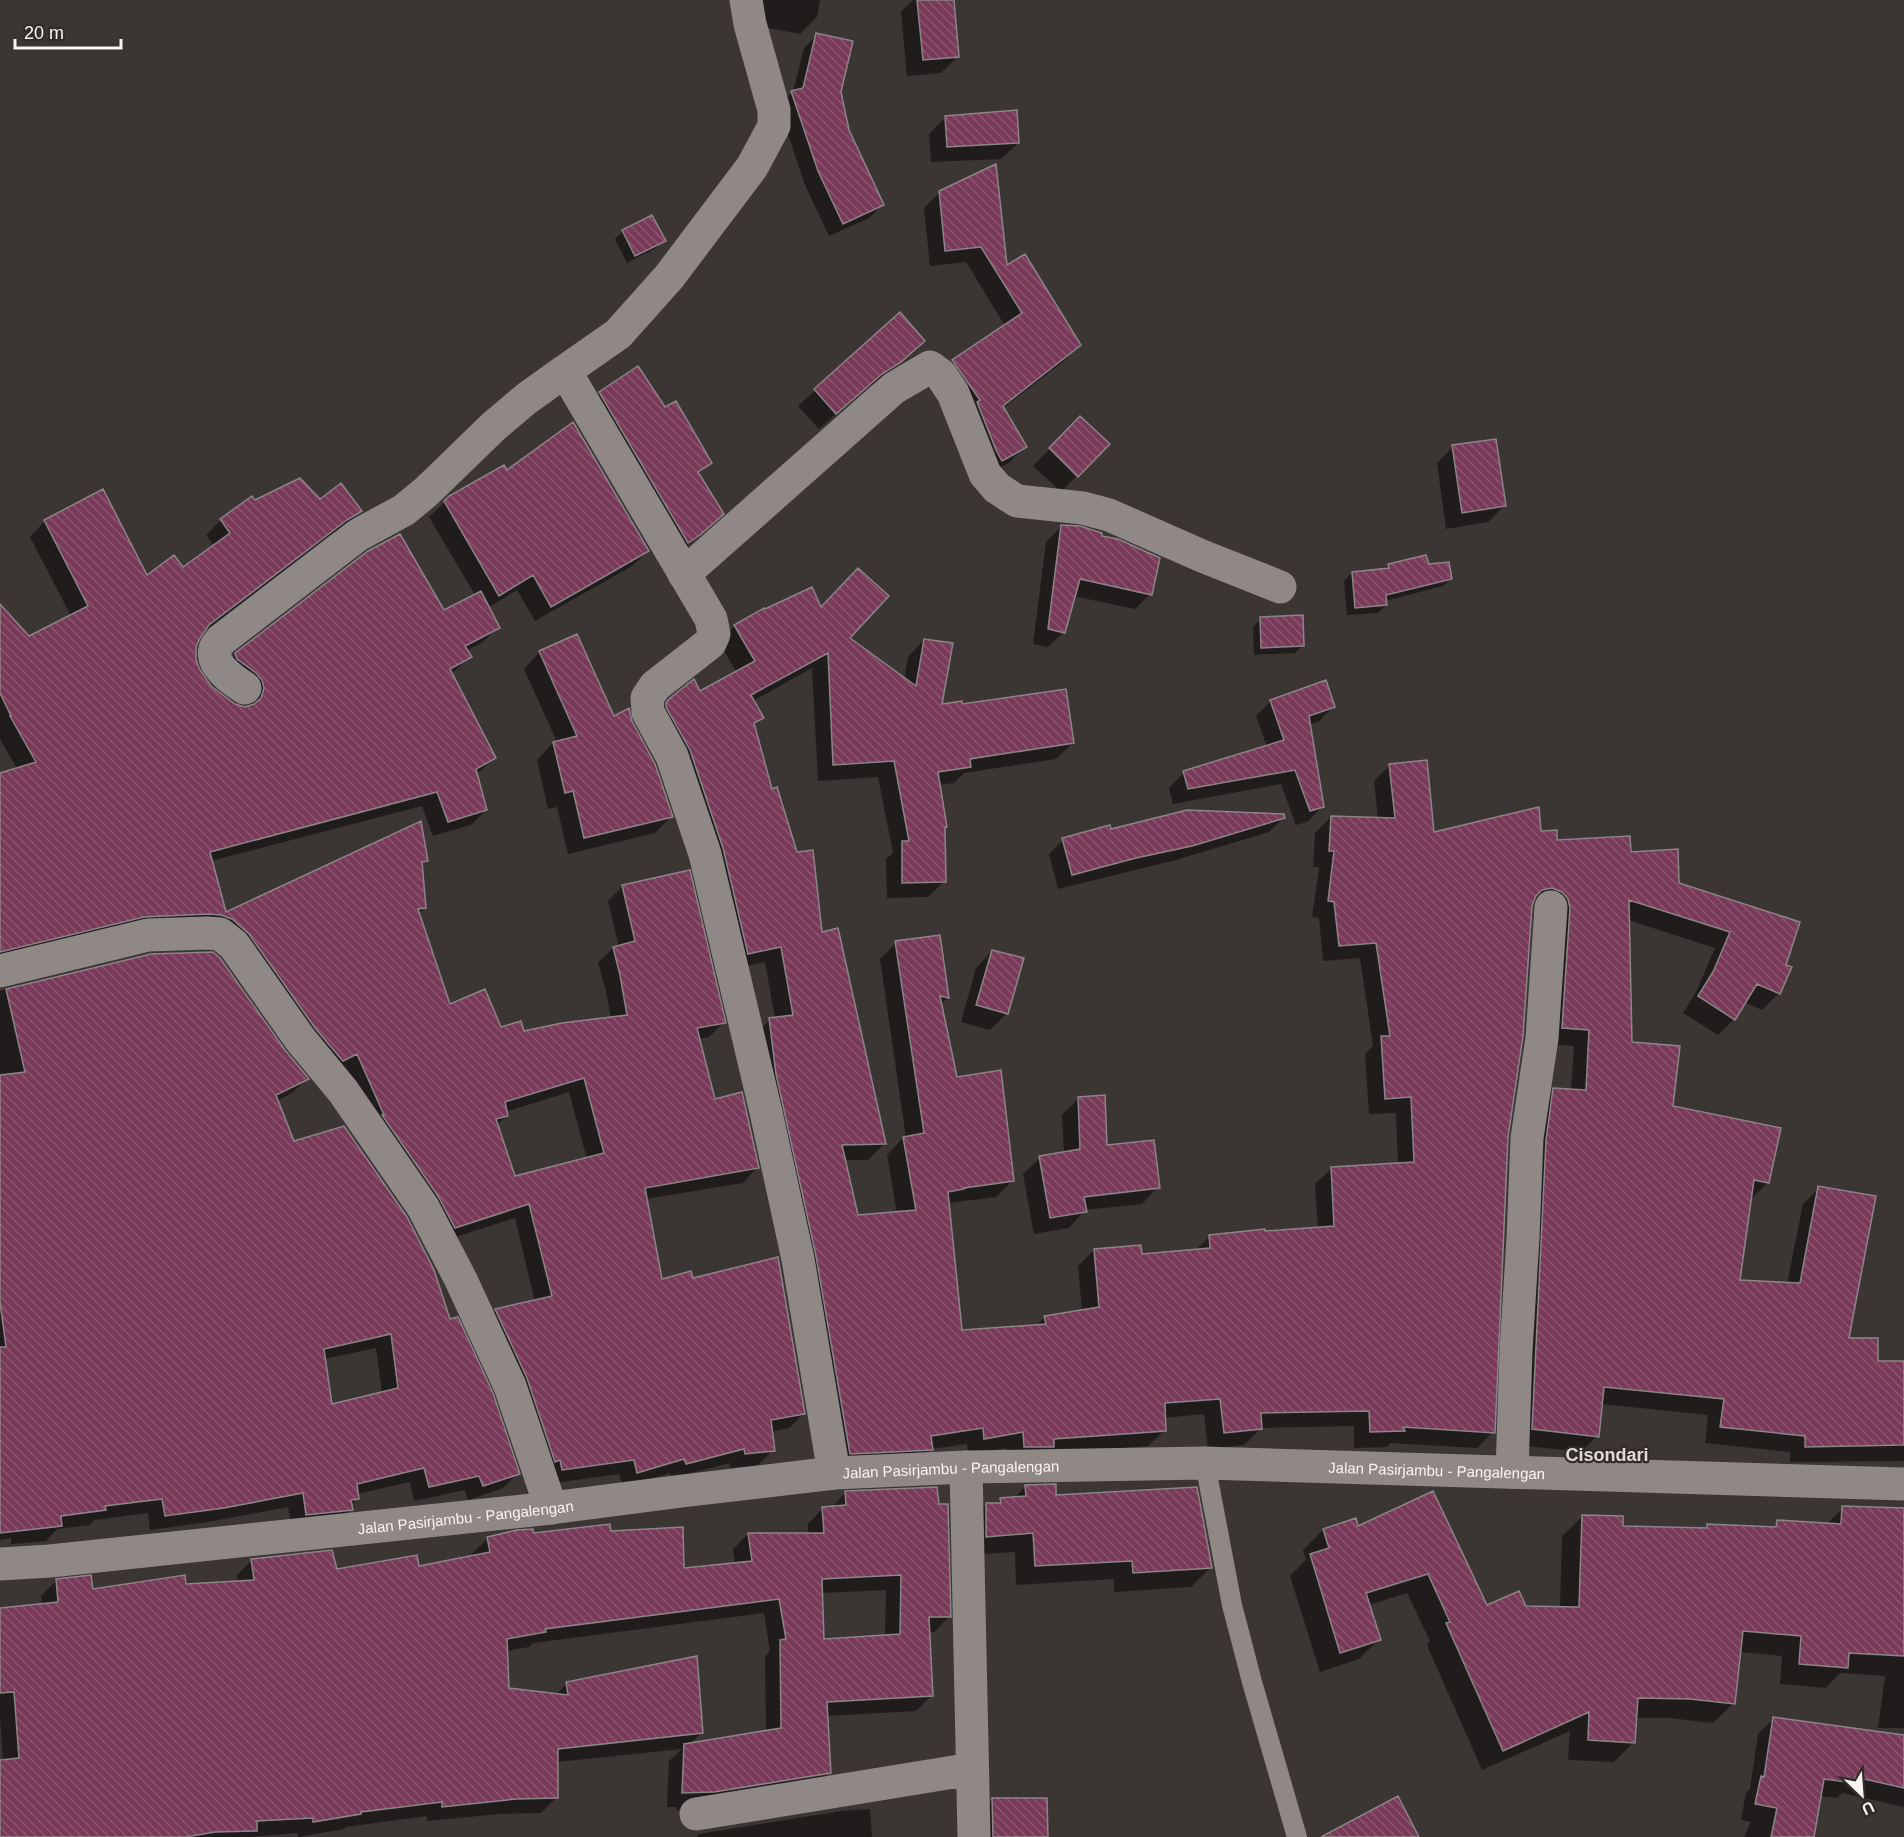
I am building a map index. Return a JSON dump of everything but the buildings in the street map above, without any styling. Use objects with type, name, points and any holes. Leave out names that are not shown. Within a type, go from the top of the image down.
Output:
[{"type":"street","points":[[244,688],[228,677],[215,659],[215,650],[221,640],[358,535],[404,510],[526,399],[618,334],[669,277],[753,167],[774,126],[774,110],[750,24],[746,0]]},
{"type":"street","points":[[684,574],[894,388],[930,367],[941,375],[953,393],[985,474],[997,488],[1017,501],[1083,508],[1109,515],[1280,587]]},
{"type":"street","points":[[565,370],[711,619],[714,634],[710,643],[655,686],[647,698],[648,712],[672,756],[705,854],[798,1259],[834,1473]]},
{"type":"street","points":[[1512,1472],[1527,1138],[1542,1038],[1551,907]]},
{"type":"street","points":[[0,971],[148,935],[220,934],[234,945],[300,1039],[343,1091],[423,1206],[461,1280],[510,1386],[550,1508]]},
{"type":"street","name":"Jalan Pasirjambu - Pangalengan","points":[[0,1564],[62,1560],[550,1508],[834,1473],[966,1467],[1205,1463],[1904,1484]]},
{"type":"street","points":[[966,1467],[974,1837]]},
{"type":"street","points":[[696,1814],[972,1768]]},
{"type":"lane","points":[[1205,1463],[1232,1605],[1297,1837]]},
{"type":"district","name":"Cisondari","points":[[1607,1455]]}]
